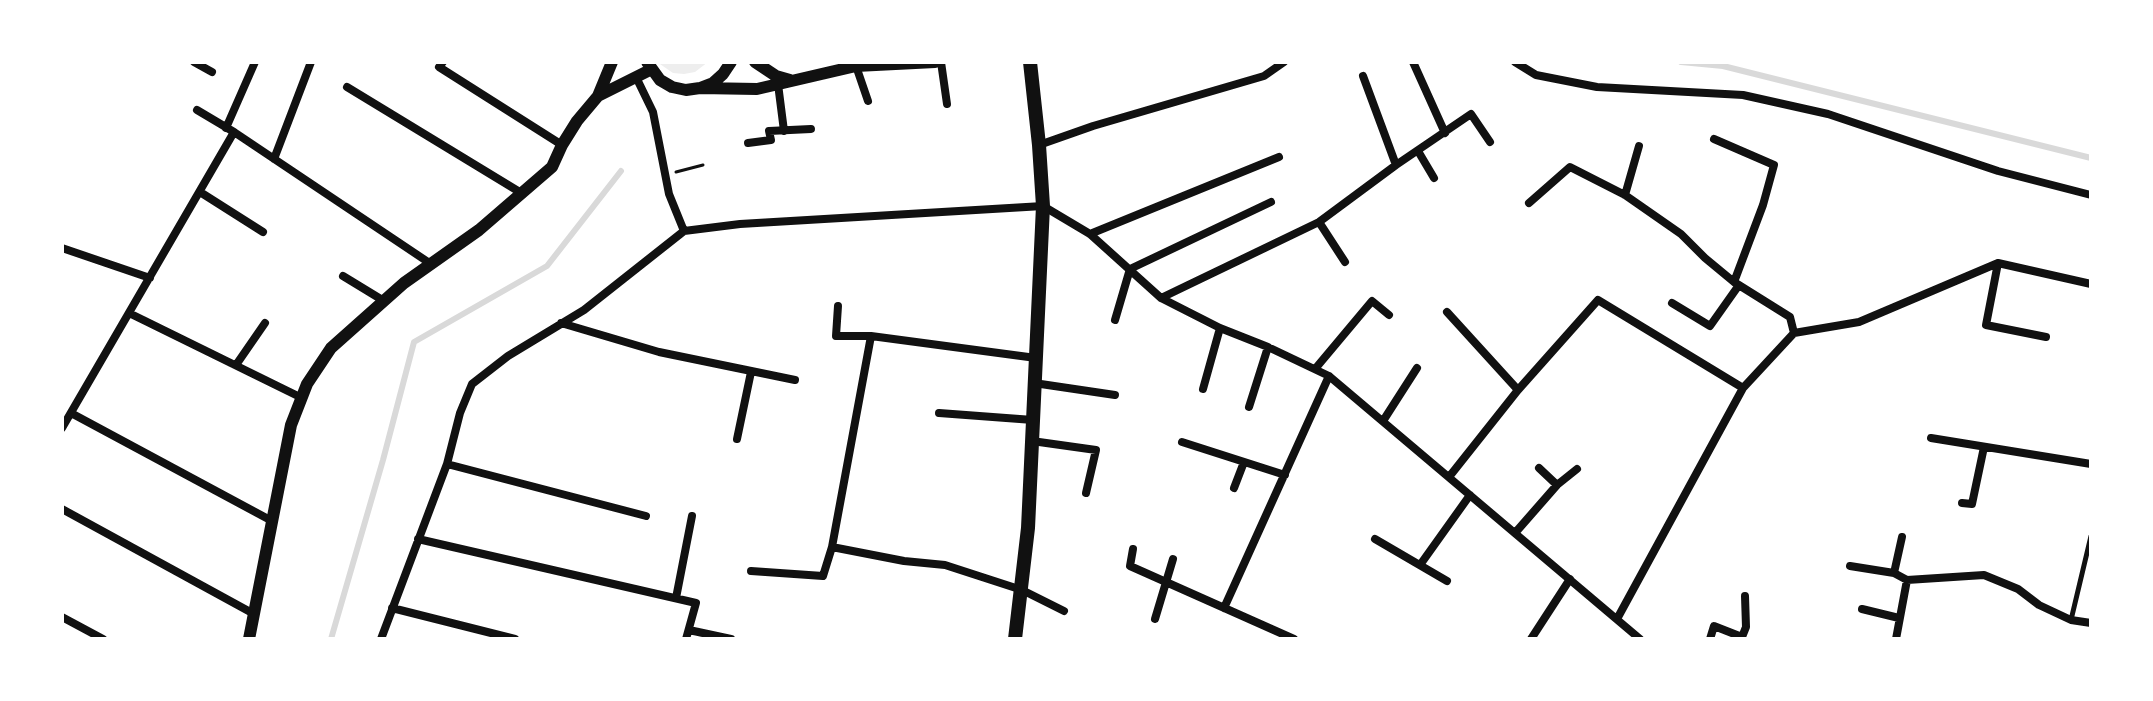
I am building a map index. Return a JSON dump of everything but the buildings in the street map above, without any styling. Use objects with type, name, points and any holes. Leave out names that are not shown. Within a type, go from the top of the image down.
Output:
[{"type":"main road","points":[[1015,639],[1022,590],[1032,441],[1043,206],[1030,62]]},
{"type":"street","points":[[194,62],[212,72]]},
{"type":"street","points":[[62,428],[200,192],[230,130],[255,62]]},
{"type":"street","points":[[274,159],[311,62]]},
{"type":"street","points":[[443,62],[439,67],[562,145]]},
{"type":"street","points":[[249,639],[291,425],[307,384],[331,348],[384,301],[523,194],[552,167],[562,145],[598,96],[612,62]]},
{"type":"street","points":[[700,88],[723,74],[731,62]]},
{"type":"street","points":[[755,62],[776,76],[794,80]]},
{"type":"street","points":[[598,96],[636,77],[648,66],[660,80],[672,87],[757,89],[856,66],[938,62],[947,104]]},
{"type":"street","points":[[1039,145],[1264,76],[1284,62]]},
{"type":"street","points":[[1413,62],[1445,133]]},
{"type":"street","points":[[1515,62],[1536,75],[1597,87],[1743,95],[1828,114],[1998,171],[2091,195]]},
{"type":"street","points":[[856,66],[868,101]]},
{"type":"street","points":[[1363,76],[1396,165]]},
{"type":"street","points":[[636,77],[653,112],[665,175],[684,231]]},
{"type":"street","points":[[778,84],[784,131]]},
{"type":"street","points":[[347,87],[523,194]]},
{"type":"street","points":[[197,110],[431,264]]},
{"type":"street","points":[[1161,298],[1319,222],[1471,114],[1490,142]]},
{"type":"street","points":[[748,143],[771,140],[769,131],[811,129]]},
{"type":"street","points":[[1672,303],[1710,326],[1736,283],[1774,165],[1714,139]]},
{"type":"street","points":[[1625,195],[1639,146]]},
{"type":"street","points":[[1418,151],[1434,178]]},
{"type":"street","points":[[1090,234],[1279,157]]},
{"type":"street","points":[[1529,203],[1570,167],[1625,195],[1681,234],[1736,283],[1790,317],[1794,333]]},
{"type":"street","points":[[200,192],[263,232]]},
{"type":"street","points":[[1115,320],[1130,269],[1271,202]]},
{"type":"street","points":[[381,639],[447,464],[460,413],[472,384],[508,356],[584,310],[684,231],[740,224],[1043,206],[1090,234],[1161,298],[1329,376],[1640,639]]},
{"type":"street","points":[[1319,222],[1345,262]]},
{"type":"street","points":[[62,248],[150,278]]},
{"type":"street","points":[[1998,263],[1986,325],[2046,337]]},
{"type":"street","points":[[1617,619],[1743,388],[1794,333],[1859,322],[1998,263],[2091,284]]},
{"type":"street","points":[[343,276],[384,301]]},
{"type":"street","points":[[1449,477],[1518,390],[1598,300],[1743,388]]},
{"type":"street","points":[[1315,369],[1372,301],[1389,315]]},
{"type":"street","points":[[838,306],[836,336],[871,336],[1036,358]]},
{"type":"street","points":[[1447,312],[1518,390]]},
{"type":"street","points":[[129,313],[302,398]]},
{"type":"street","points":[[236,365],[265,323]]},
{"type":"street","points":[[561,323],[659,352],[795,380]]},
{"type":"street","points":[[1203,389],[1220,328]]},
{"type":"street","points":[[751,571],[823,576],[832,547],[871,336]]},
{"type":"street","points":[[1249,407],[1268,347]]},
{"type":"street","points":[[1383,421],[1417,368]]},
{"type":"street","points":[[737,439],[751,372]]},
{"type":"street","points":[[1224,608],[1329,376]]},
{"type":"street","points":[[1034,383],[1115,395]]},
{"type":"street","points":[[71,413],[272,521]]},
{"type":"street","points":[[939,413],[1033,420]]},
{"type":"street","points":[[1931,438],[2091,464]]},
{"type":"street","points":[[1032,441],[1096,450],[1086,493]]},
{"type":"street","points":[[1182,442],[1285,475]]},
{"type":"street","points":[[1962,503],[1972,504],[1984,447]]},
{"type":"street","points":[[1234,488],[1244,462]]},
{"type":"street","points":[[447,464],[646,516]]},
{"type":"street","points":[[1539,468],[1557,485]]},
{"type":"street","points":[[1515,533],[1557,485],[1577,469]]},
{"type":"street","points":[[1420,565],[1470,495]]},
{"type":"street","points":[[62,509],[254,614]]},
{"type":"street","points":[[676,598],[692,516]]},
{"type":"street","points":[[1894,573],[1902,537]]},
{"type":"street","points":[[418,539],[696,603],[688,635],[731,639]]},
{"type":"street","points":[[1375,539],[1447,581]]},
{"type":"street","points":[[832,547],[904,561],[945,565],[1022,590],[1064,611]]},
{"type":"street","points":[[1133,549],[1130,566],[1294,639]]},
{"type":"street","points":[[1155,619],[1173,559]]},
{"type":"street","points":[[1850,566],[1894,573],[1907,580],[1984,575],[2018,589],[2039,605],[2071,620],[2091,623]]},
{"type":"street","points":[[1531,639],[1570,579]]},
{"type":"street","points":[[1896,639],[1907,580]]},
{"type":"street","points":[[1710,639],[1714,626],[1742,637],[1746,627],[1745,596]]},
{"type":"street","points":[[392,608],[515,639]]},
{"type":"street","points":[[1862,609],[1899,618]]},
{"type":"street","points":[[62,617],[103,639]]},
{"type":"street","points":[[1626,639],[1630,629]]},
{"type":"lane","points":[[2071,620],[2091,536]]},
{"type":"path","points":[[665,175],[703,165]]},
{"type":"shaded area","points":[[657,62],[708,62],[695,72],[684,74],[673,73]]},
{"type":"waterway","points":[[1681,62],[1723,66],[2091,158]]},
{"type":"waterway","points":[[331,639],[414,342],[547,266],[621,171]]}]
